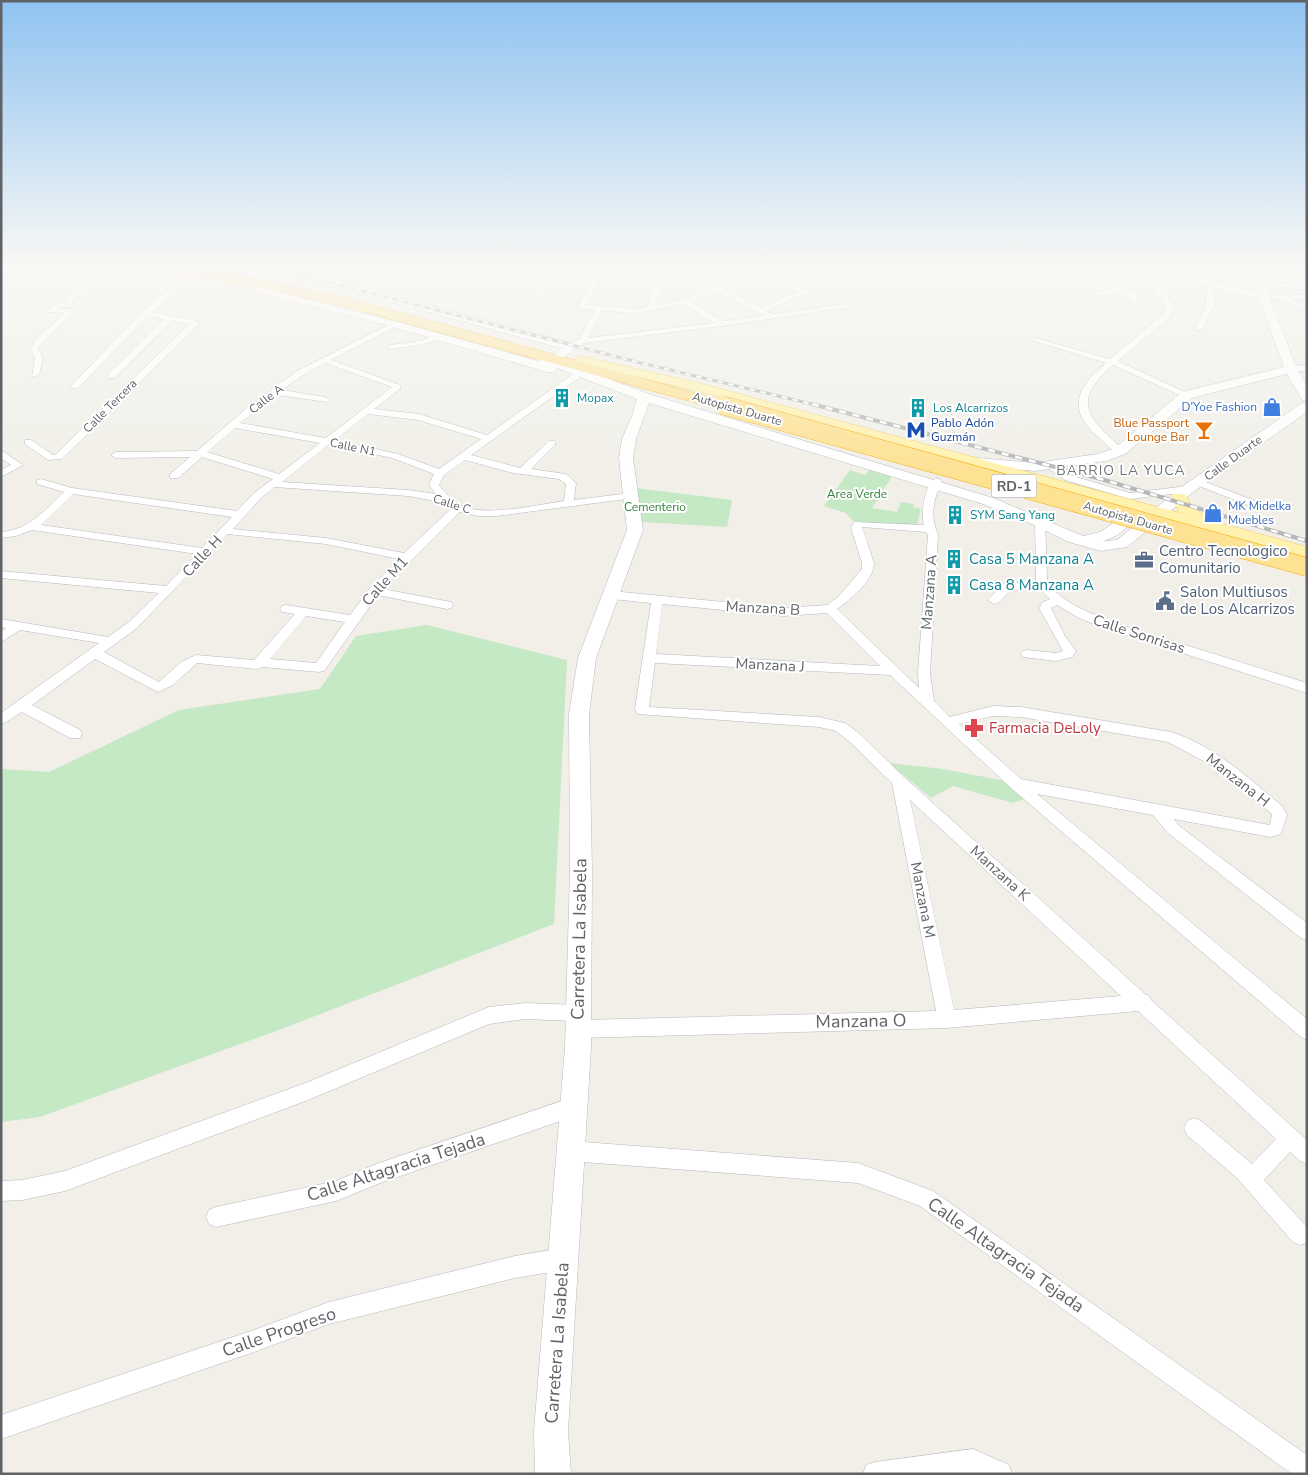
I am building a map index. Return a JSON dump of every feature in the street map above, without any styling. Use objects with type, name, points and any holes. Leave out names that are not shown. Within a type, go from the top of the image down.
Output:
[{"type":"highway","name":"RD-1","points":[[464,336],[484,345],[586,364]]},
{"type":"highway","name":"RD-1","points":[[508,336],[566,350],[586,364]]},
{"type":"highway","name":"Autopista Duarte","points":[[586,364],[1306,568]]},
{"type":"main road","points":[[435,336],[484,345],[576,376],[654,407],[670,405]]},
{"type":"main road","points":[[1279,336],[1292,369],[1307,397]]},
{"type":"main road","points":[[518,350],[646,404],[936,482]]},
{"type":"main road","points":[[586,364],[702,388],[1055,484],[1132,501],[1142,519],[1150,521],[1166,535],[1306,568]]},
{"type":"main road","points":[[586,364],[686,398],[1124,523],[1150,521],[1208,525],[1307,553]]},
{"type":"main road","points":[[970,461],[1014,466],[1051,466],[1101,458],[1120,451],[1187,395],[1292,369]]},
{"type":"main road","points":[[646,404],[670,405],[776,438],[936,482],[1070,533],[1092,538],[1112,534],[1124,523],[1132,501]]},
{"type":"main road","name":"Carretera La Isabela","points":[[553,1474],[551,1431],[574,1107],[578,1021],[581,870],[579,714],[587,658],[635,530],[626,458],[628,439],[646,404]]},
{"type":"main road","name":"Calle Duarte","points":[[1040,521],[1075,540],[1101,546],[1121,544],[1188,489],[1307,406]]},
{"type":"main road","points":[[1048,502],[1057,502],[1064,489],[1055,484]]},
{"type":"main road","points":[[1188,489],[1187,511],[1208,525]]},
{"type":"main road","points":[[1306,568],[1286,563],[1283,556],[1289,552],[1307,553]]},
{"type":"street","points":[[35,375],[39,357],[34,349],[38,340],[44,336]]},
{"type":"street","points":[[74,387],[124,336]]},
{"type":"street","points":[[111,376],[152,336]]},
{"type":"street","name":"Calle Tercera","points":[[28,442],[51,458],[59,457],[182,336]]},
{"type":"street","name":"Calle A","points":[[174,476],[300,373],[371,336]]},
{"type":"street","points":[[390,347],[420,343],[435,336]]},
{"type":"street","points":[[582,341],[585,336]]},
{"type":"street","points":[[566,350],[582,341],[625,336]]},
{"type":"street","points":[[1120,451],[1096,430],[1084,410],[1083,396],[1093,378],[1143,336]]},
{"type":"street","points":[[1035,340],[1112,362],[1187,395]]},
{"type":"street","name":"Calle H","points":[[1,720],[133,625],[206,552],[258,495],[397,387],[323,360]]},
{"type":"street","points":[[1292,369],[1307,368]]},
{"type":"street","points":[[444,499],[434,485],[440,473],[576,376]]},
{"type":"street","points":[[275,392],[325,400]]},
{"type":"street","points":[[368,411],[419,417],[488,438]]},
{"type":"street","name":"Calle N1","points":[[233,426],[327,441],[395,456],[440,473]]},
{"type":"street","points":[[524,471],[552,444]]},
{"type":"street","points":[[1,453],[18,464],[18,466],[1,474]]},
{"type":"street","name":"Calle C","points":[[116,455],[202,454],[240,464],[276,481],[408,493],[444,499],[458,508],[479,513],[496,514],[630,496]]},
{"type":"street","points":[[463,456],[524,471],[568,478],[572,482],[569,503]]},
{"type":"street","points":[[1051,466],[1069,478],[1132,501],[1188,489],[1259,506]]},
{"type":"street","points":[[41,482],[71,491],[240,515]]},
{"type":"street","name":"Manzana A","points":[[927,702],[924,673],[933,535],[927,520],[928,505],[936,482]]},
{"type":"street","points":[[1,535],[13,535],[32,527],[71,491]]},
{"type":"street","name":"Calle M1","points":[[260,662],[315,669],[323,664],[352,619],[374,591],[406,557],[458,508]]},
{"type":"street","points":[[994,600],[1008,586],[1043,585],[1041,578],[1040,521]]},
{"type":"street","points":[[930,529],[858,524],[856,528],[868,568],[864,576],[842,600],[830,609],[891,671],[1016,784],[1307,1031]]},
{"type":"street","points":[[32,527],[206,552]]},
{"type":"street","points":[[225,531],[326,541],[406,557]]},
{"type":"street","points":[[1,574],[169,590]]},
{"type":"street","name":"Calle Sonrisas","points":[[1043,585],[1058,600],[1084,615],[1108,625],[1307,688]]},
{"type":"street","points":[[374,591],[447,605]]},
{"type":"street","name":"Manzana B","points":[[612,595],[784,612],[830,609]]},
{"type":"street","points":[[648,658],[657,599]]},
{"type":"street","points":[[1027,654],[1056,657],[1068,654],[1070,651],[1060,637],[1045,608],[1047,605],[1058,600]]},
{"type":"street","points":[[286,609],[352,619]]},
{"type":"street","points":[[93,652],[158,687],[166,684],[187,664],[196,659],[257,665],[303,612]]},
{"type":"street","points":[[1,623],[110,641]]},
{"type":"street","points":[[1,638],[17,626]]},
{"type":"street","name":"Manzana J","points":[[648,658],[891,671]]},
{"type":"street","name":"Manzana K","points":[[648,658],[642,710],[819,722],[840,727],[855,738],[899,781],[1143,1002],[1307,1154]]},
{"type":"street","points":[[21,705],[75,734]]},
{"type":"street","name":"Manzana H","points":[[949,722],[992,711],[1021,712],[1171,737],[1194,746],[1216,760],[1277,810],[1280,815],[1278,827],[1276,830],[1270,831],[1159,812],[1016,784]]},
{"type":"street","name":"Manzana M","points":[[899,781],[946,1019]]},
{"type":"street","points":[[1159,812],[1173,829],[1307,932]]},
{"type":"street","name":"Manzana O","points":[[1,1191],[22,1190],[65,1181],[308,1090],[489,1016],[525,1011],[578,1021],[946,1019],[1143,1002]]},
{"type":"street","name":"Calle Altagracia Tejada","points":[[216,1217],[336,1191],[379,1173],[574,1107]]},
{"type":"street","points":[[1194,1128],[1246,1175],[1300,1235]]},
{"type":"street","points":[[1246,1175],[1253,1176],[1267,1164],[1289,1138]]},
{"type":"street","name":"Calle Altagracia Tejada","points":[[570,1151],[858,1173],[926,1198],[1307,1470]]},
{"type":"street","name":"Calle Progreso","points":[[1,1427],[254,1341],[329,1312],[515,1267],[563,1259]]},
{"type":"street","points":[[875,1474],[973,1461],[1000,1474]]},
{"type":"green space","name":"Area Verde","points":[[870,469],[892,476],[872,508],[897,512],[901,502],[914,504],[913,507],[921,509],[917,525],[903,526],[853,521],[846,513],[824,506],[850,470],[865,475]]},
{"type":"green space","name":"Cementerio","points":[[635,488],[732,500],[727,527],[642,522]]},
{"type":"green space","points":[[427,625],[567,660],[554,924],[284,1028],[40,1117],[1,1122],[1,769],[49,772],[179,710],[320,689],[356,636]]},
{"type":"green space","points":[[889,763],[943,769],[1006,781],[1025,799],[1013,803],[953,786],[931,798]]},
{"type":"railway","points":[[536,336],[814,405]]},
{"type":"railway","points":[[814,405],[1101,479],[1307,541]]},
{"type":"place","name":"Mopax","points":[[562,398]]},
{"type":"place","name":"D'Yoe Fashion","points":[[1272,407]]},
{"type":"place","name":"Los Alcarrizos","points":[[918,408]]},
{"type":"place","name":"Pablo Adón Guzmán","points":[[916,430]]},
{"type":"place","name":"Blue Passport Lounge Bar","points":[[1204,430]]},
{"type":"place","name":"MK Midelka Muebles","points":[[1213,513]]},
{"type":"place","name":"SYM Sang Yang","points":[[955,515]]},
{"type":"place","name":"Casa 5 Manzana A","points":[[954,559]]},
{"type":"place","name":"Centro Tecnologico Comunitario","points":[[1144,560]]},
{"type":"place","name":"Casa 8 Manzana A","points":[[954,585]]},
{"type":"place","name":"Salon Multiusos de Los Alcarrizos","points":[[1165,601]]},
{"type":"place","name":"Farmacia DeLoly","points":[[974,728]]},
{"type":"district","name":"BARRIO LA YUCA","points":[[1121,470]]}]
